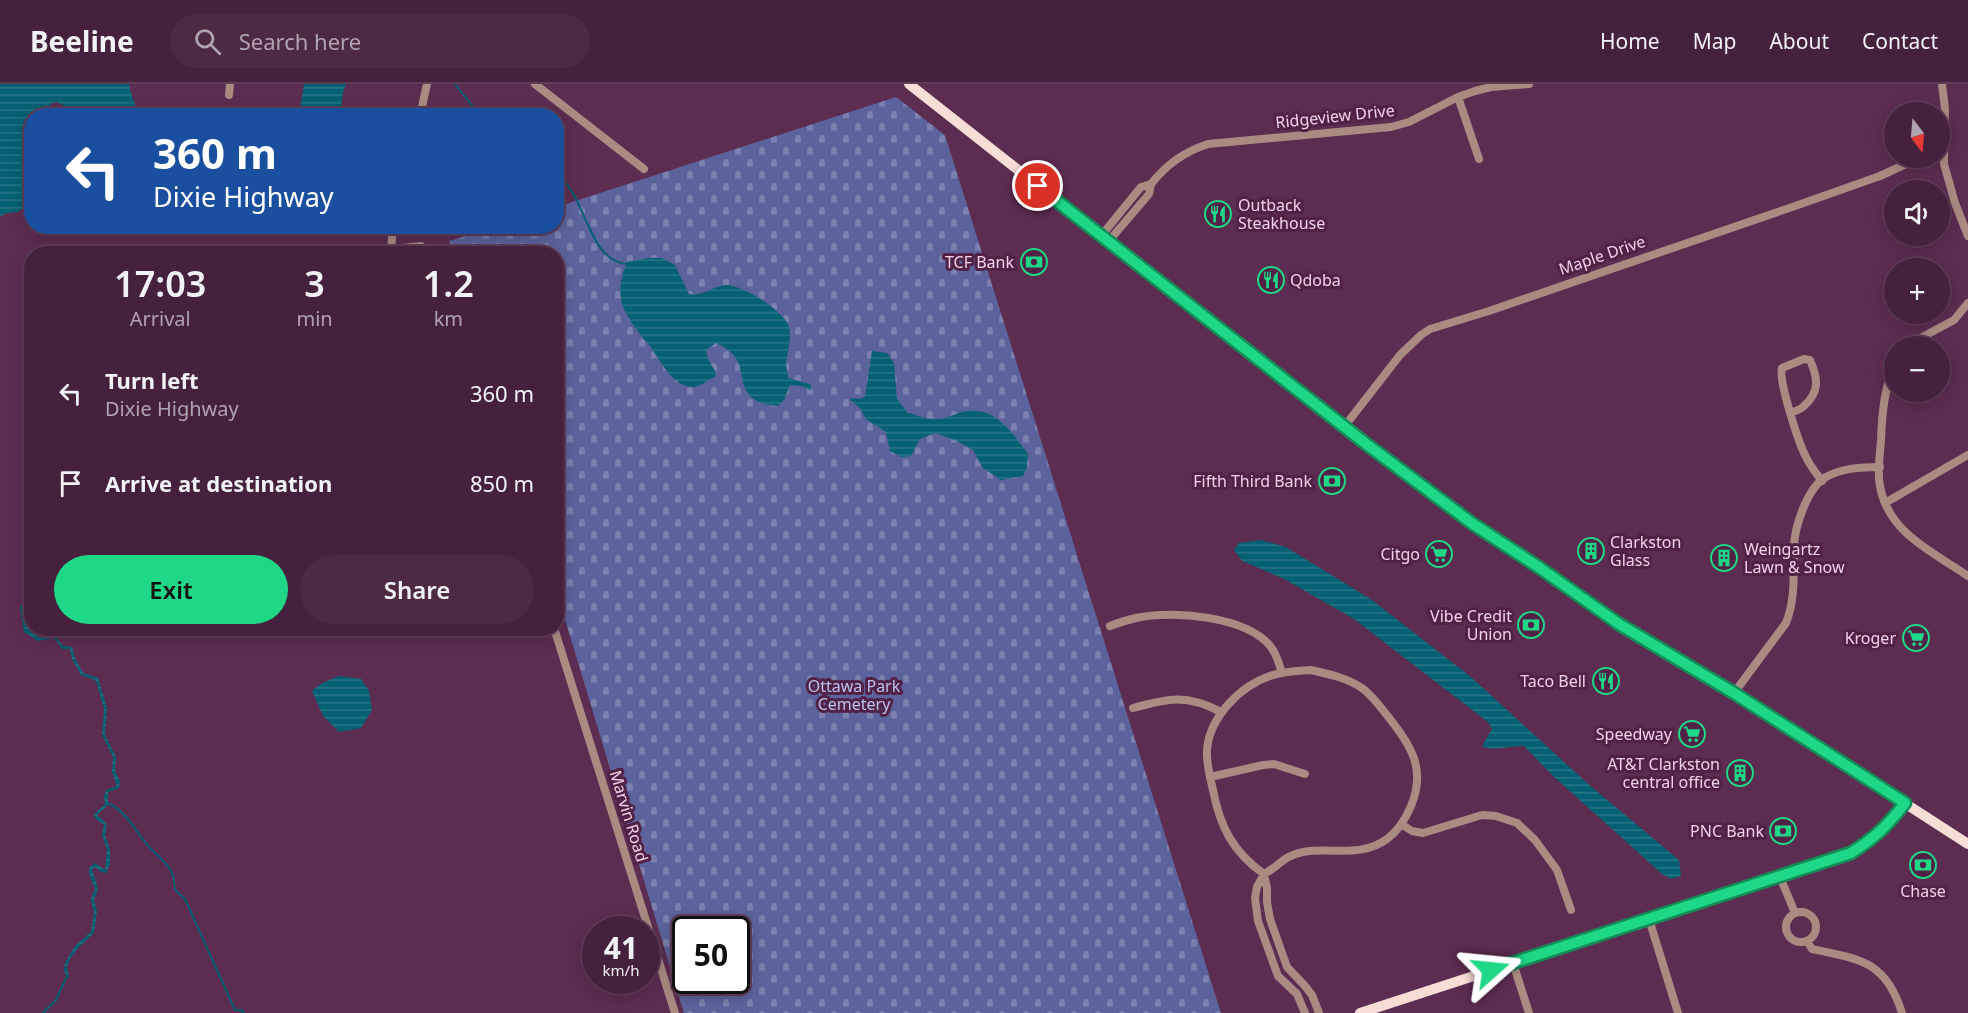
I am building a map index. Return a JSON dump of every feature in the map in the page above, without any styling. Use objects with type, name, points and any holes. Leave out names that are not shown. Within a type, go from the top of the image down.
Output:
[{"type":"main road","points":[[909,84],[1344,427],[1473,524],[1619,624],[1734,693],[1968,844]]},
{"type":"main road","points":[[1360,1013],[1380,1010],[1513,963],[1851,853],[1887,826],[1905,803]]},
{"type":"street","points":[[229,95],[230,84]]},
{"type":"street","points":[[422,108],[426,84]]},
{"type":"street","points":[[536,84],[644,169]]},
{"type":"street","name":"Ridgeview Drive","points":[[1105,239],[1149,194],[1151,184],[1169,164],[1194,149],[1208,144],[1391,127],[1409,122],[1458,97],[1491,87],[1529,84]]},
{"type":"street","points":[[1942,84],[1945,109],[1944,164],[1955,203],[1968,236]]},
{"type":"street","points":[[1458,97],[1479,159]]},
{"type":"street","name":"Maple Drive","points":[[1344,427],[1400,355],[1430,329],[1819,198],[1897,168]]},
{"type":"street","points":[[1923,336],[1954,320],[1968,303]]},
{"type":"street","points":[[1791,412],[1798,411],[1815,395],[1818,382],[1810,360],[1804,359],[1789,364],[1782,368],[1781,372],[1791,412],[1805,455],[1812,469],[1822,480]]},
{"type":"street","points":[[1885,402],[1880,487],[1885,502],[1900,528],[1916,543],[1967,574]]},
{"type":"street","points":[[1885,502],[1968,455]]},
{"type":"street","points":[[1734,693],[1786,623],[1791,612],[1794,544],[1798,519],[1805,504],[1822,480],[1845,470],[1860,467],[1880,468]]},
{"type":"street","points":[[1110,626],[1136,618],[1157,615],[1217,619],[1248,629],[1260,637],[1271,647],[1282,672]]},
{"type":"street","name":"Marvin Road","points":[[557,636],[675,1013]]},
{"type":"street","points":[[1305,1013],[1297,994],[1278,976],[1258,921],[1254,898],[1257,886],[1264,874],[1288,856],[1302,852],[1351,852],[1374,846],[1388,838],[1406,819],[1416,795],[1419,776],[1417,765],[1405,740],[1376,701],[1363,689],[1334,675],[1311,670],[1282,672],[1255,682],[1221,712],[1206,752],[1216,807],[1230,841],[1253,866],[1264,874],[1270,919],[1287,967],[1312,995],[1319,1013]]},
{"type":"street","points":[[1134,708],[1167,699],[1181,698],[1194,700],[1221,712]]},
{"type":"street","points":[[1210,777],[1274,764],[1305,774]]},
{"type":"street","points":[[1401,825],[1412,831],[1423,833],[1482,815],[1496,816],[1517,823],[1535,840],[1557,870],[1571,910]]},
{"type":"street","points":[[1780,877],[1796,913]]},
{"type":"street","points":[[1796,913],[1807,913],[1815,921],[1815,933],[1807,941],[1796,941],[1787,933],[1787,921],[1796,913]]},
{"type":"street","points":[[1258,921],[1270,919]]},
{"type":"street","points":[[1649,919],[1678,1013]]},
{"type":"street","points":[[1807,941],[1812,949],[1854,958],[1872,965],[1894,989],[1902,1013]]},
{"type":"street","points":[[1513,963],[1529,1013]]},
{"type":"street","points":[[1297,994],[1305,986]]},
{"type":"green space","name":"Ottawa Park Cemetery","points":[[896,97],[945,135],[1221,1013],[684,1013],[678,994],[750,994],[750,916],[672,916],[672,973],[660,934],[660,916],[655,916],[564,616],[564,246],[451,246],[449,241],[472,234],[564,234],[564,205]]},
{"type":"shaded area","points":[[0,84],[129,84],[136,108],[68,108],[56,102],[51,104],[50,108],[24,108],[24,206],[19,212],[0,216]]},
{"type":"shaded area","points":[[304,84],[346,84],[341,108],[300,108]]},
{"type":"shaded area","points":[[662,258],[675,265],[689,294],[698,294],[725,285],[732,286],[771,306],[789,327],[790,341],[786,364],[788,378],[810,384],[812,388],[810,390],[802,386],[790,385],[784,400],[778,406],[757,401],[748,393],[744,385],[735,356],[716,343],[706,350],[716,373],[715,377],[694,387],[679,383],[667,372],[633,325],[622,303],[621,282],[627,262]]},
{"type":"shaded area","points":[[872,351],[887,353],[894,363],[897,399],[908,413],[936,419],[967,411],[977,411],[987,413],[1003,424],[1028,454],[1027,467],[1023,476],[1001,480],[982,467],[973,450],[935,433],[920,439],[911,456],[901,457],[890,451],[886,432],[866,419],[860,408],[850,400],[865,397]]},
{"type":"shaded area","points":[[1261,540],[1286,547],[1372,600],[1471,677],[1587,783],[1679,860],[1681,876],[1671,879],[1662,874],[1553,776],[1524,746],[1487,748],[1482,746],[1492,729],[1489,723],[1354,619],[1284,579],[1242,561],[1234,550],[1239,543]]},
{"type":"shaded area","points":[[24,602],[24,632],[20,607]]},
{"type":"shaded area","points":[[30,636],[40,638],[55,636],[63,646],[72,647],[83,673],[98,678],[107,708],[105,735],[116,757],[115,771],[120,781],[119,788],[108,792],[108,805],[97,815],[107,824],[105,835],[110,850],[110,864],[106,873],[95,867],[92,869],[98,889],[94,900],[97,911],[94,933],[71,957],[67,966],[69,977],[67,978],[64,970],[65,963],[75,946],[91,932],[94,912],[91,899],[95,889],[89,868],[95,863],[105,870],[107,849],[102,835],[104,825],[95,818],[94,814],[105,804],[106,790],[117,786],[112,772],[113,757],[102,735],[104,709],[95,680],[81,675],[72,659],[70,649],[62,649],[53,638],[38,641]]},
{"type":"shaded area","points":[[339,676],[361,679],[369,691],[372,710],[361,728],[339,732],[323,716],[312,691],[322,683]]},
{"type":"waterway","points":[[455,84],[475,108]]},
{"type":"waterway","points":[[564,182],[574,196],[594,238],[603,251],[613,259],[626,264]]},
{"type":"waterway","points":[[108,803],[127,818],[169,868],[173,875],[175,889],[185,899],[235,1010],[242,1010],[244,1013]]},
{"type":"waterway","points":[[43,1013],[56,1000],[66,978]]},
{"type":"place","name":"Outback Steakhouse","points":[[1218,214]]},
{"type":"place","name":"TCF Bank","points":[[1034,262]]},
{"type":"place","name":"Qdoba","points":[[1271,280]]},
{"type":"place","name":"Fifth Third Bank","points":[[1332,481]]},
{"type":"place","name":"Clarkston Glass","points":[[1591,551]]},
{"type":"place","name":"Citgo","points":[[1439,554]]},
{"type":"place","name":"Weingartz Lawn & Snow","points":[[1724,558]]},
{"type":"place","name":"Vibe Credit Union","points":[[1531,625]]},
{"type":"place","name":"Kroger","points":[[1916,638]]},
{"type":"place","name":"Taco Bell","points":[[1606,681]]},
{"type":"place","name":"Speedway","points":[[1692,734]]},
{"type":"place","name":"AT&T Clarkston central office","points":[[1740,773]]},
{"type":"place","name":"PNC Bank","points":[[1783,831]]},
{"type":"place","name":"Chase","points":[[1923,865]]},
{"type":"route","points":[[1038,186],[1365,443],[1473,524],[1619,624],[1734,693],[1905,803],[1887,826],[1851,853],[1491,970]]}]
